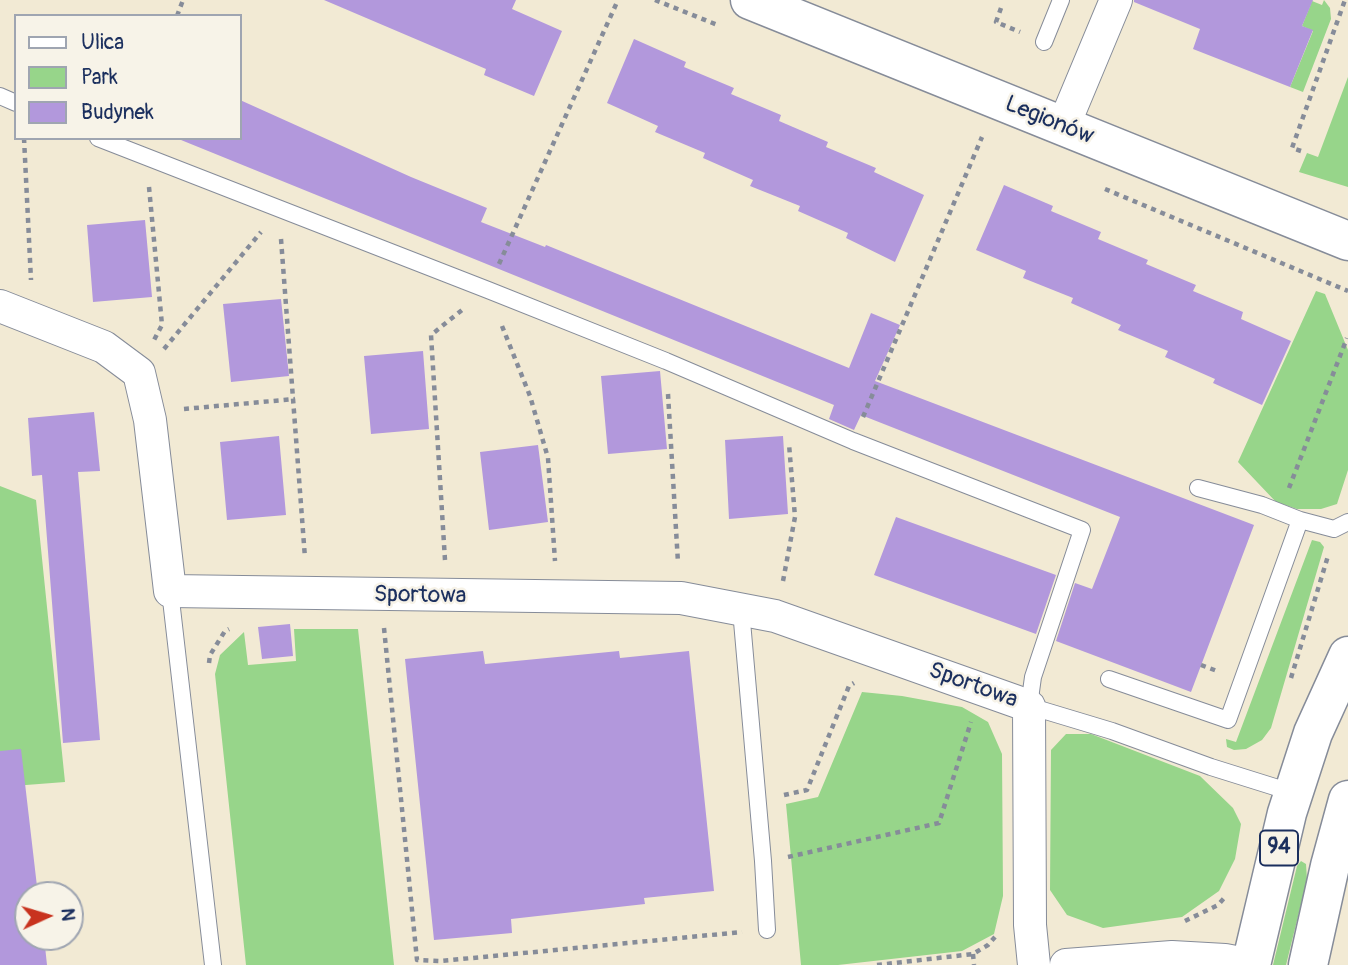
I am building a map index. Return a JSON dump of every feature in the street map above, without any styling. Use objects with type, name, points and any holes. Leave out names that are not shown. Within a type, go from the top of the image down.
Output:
[{"type":"street","points":[[1063,127],[1116,0]]},
{"type":"street","name":"Legionów","points":[[770,4],[1063,127],[1348,241]]},
{"type":"street","points":[[0,306],[144,362],[170,591]]},
{"type":"street","name":"Sportowa","points":[[170,591],[681,598],[775,616],[1029,706],[1030,925],[1034,965]]},
{"type":"street","name":"94","points":[[1251,965],[1294,793],[1313,733],[1348,656]]},
{"type":"street","name":"94","points":[[1308,965],[1348,800]]},
{"type":"street","points":[[1066,965],[1172,957],[1225,960],[1251,965]]},
{"type":"lane","points":[[1044,42],[1061,0]]},
{"type":"lane","points":[[103,140],[488,290],[666,361],[853,441],[1082,530],[1033,677],[1029,706]]},
{"type":"lane","points":[[1198,488],[1262,505],[1300,520],[1334,529],[1348,522]]},
{"type":"lane","points":[[1109,679],[1228,720],[1300,520]]},
{"type":"lane","points":[[170,591],[213,965]]},
{"type":"lane","points":[[741,610],[767,930]]},
{"type":"lane","name":"Sportowa","points":[[1029,706],[1112,731],[1294,793]]},
{"type":"path","points":[[446,570],[432,335],[488,290],[618,0]]},
{"type":"path","points":[[1301,151],[1292,148],[1342,1]]},
{"type":"path","points":[[1001,8],[996,22],[1044,42]]},
{"type":"path","points":[[853,441],[982,137]]},
{"type":"path","points":[[24,140],[33,319]]},
{"type":"path","points":[[132,153],[148,175],[162,325],[144,362]]},
{"type":"path","points":[[144,362],[160,354],[279,209]]},
{"type":"path","points":[[279,209],[308,594]]},
{"type":"path","points":[[488,290],[530,396],[548,458],[556,571]]},
{"type":"path","points":[[1280,512],[1348,338]]},
{"type":"path","points":[[666,361],[681,598]]},
{"type":"path","points":[[148,412],[295,399]]},
{"type":"path","points":[[775,616],[794,517],[787,413]]},
{"type":"path","points":[[381,595],[417,960],[440,963],[767,930]]},
{"type":"path","points":[[208,669],[210,655],[225,631],[234,626]]},
{"type":"path","points":[[779,796],[807,790],[849,687],[868,674],[870,649]]},
{"type":"path","points":[[763,861],[939,822],[974,714]]},
{"type":"path","points":[[1179,924],[1218,905],[1227,895]]},
{"type":"path","points":[[877,965],[973,954],[988,945],[1008,921],[1030,925]]},
{"type":"path","points":[[973,954],[974,965]]},
{"type":"green space","points":[[1324,0],[1330,8],[1331,19],[1303,92],[1290,87],[1313,31],[1302,26],[1312,1],[1322,5]]},
{"type":"green space","points":[[1348,77],[1348,187],[1299,172],[1307,153],[1318,157]]},
{"type":"green space","points":[[1316,291],[1325,294],[1348,350],[1348,470],[1337,504],[1321,509],[1297,509],[1276,502],[1238,462]]},
{"type":"green space","points":[[0,486],[36,500],[65,782],[0,787]]},
{"type":"green space","points":[[1312,540],[1320,542],[1324,547],[1271,728],[1262,740],[1246,749],[1234,750],[1227,747],[1226,739],[1236,742]]},
{"type":"green space","points":[[294,629],[358,629],[394,965],[246,965],[215,674],[220,655],[244,632],[248,665],[296,661]]},
{"type":"green space","points":[[862,692],[962,707],[988,722],[1002,754],[1003,896],[994,934],[962,951],[838,965],[801,965],[786,804],[818,797]]},
{"type":"green space","points":[[1066,734],[1091,734],[1200,776],[1233,808],[1241,824],[1235,859],[1219,891],[1182,917],[1103,928],[1067,915],[1050,890],[1051,750]]},
{"type":"green space","points":[[1301,861],[1306,864],[1307,880],[1286,965],[1273,965],[1297,866]]},
{"type":"building","points":[[324,0],[516,0],[512,9],[562,31],[534,96],[484,75],[486,69]]},
{"type":"building","points":[[1134,0],[1313,0],[1302,26],[1313,30],[1290,87],[1193,49],[1200,29]]},
{"type":"building","points":[[634,39],[686,62],[684,67],[734,88],[731,94],[781,115],[779,121],[828,142],[826,147],[876,168],[874,172],[924,195],[895,262],[846,238],[848,233],[798,211],[800,206],[750,186],[753,180],[703,158],[705,153],[655,132],[658,126],[607,103]]},
{"type":"building","points":[[242,101],[487,208],[481,222],[545,247],[546,245],[849,368],[871,313],[900,325],[875,381],[1254,525],[1191,692],[1056,641],[1075,583],[1092,589],[1120,517],[861,415],[854,430],[829,419],[834,405],[181,140],[242,140]]},
{"type":"building","points":[[1004,185],[1053,206],[1051,211],[1101,232],[1098,239],[1148,260],[1146,264],[1196,285],[1193,291],[1243,312],[1241,319],[1291,341],[1262,405],[1213,383],[1215,379],[1165,357],[1168,351],[1118,330],[1121,325],[1071,303],[1073,298],[1023,278],[1026,271],[976,250]]},
{"type":"building","points":[[145,220],[152,297],[93,302],[87,225]]},
{"type":"building","points":[[281,299],[289,376],[231,382],[223,304]]},
{"type":"building","points":[[423,351],[429,429],[371,434],[364,356]]},
{"type":"building","points":[[660,371],[667,449],[608,454],[601,376]]},
{"type":"building","points":[[94,412],[100,471],[78,472],[100,740],[63,743],[42,475],[32,476],[28,418]]},
{"type":"building","points":[[279,436],[286,515],[227,520],[220,442]]},
{"type":"building","points":[[783,436],[788,514],[729,519],[725,440]]},
{"type":"building","points":[[538,445],[548,522],[489,530],[480,452]]},
{"type":"building","points":[[896,517],[1056,575],[1036,634],[874,575]]},
{"type":"building","points":[[290,624],[293,656],[262,659],[258,627]]},
{"type":"building","points":[[483,651],[485,664],[619,651],[620,658],[689,651],[714,891],[644,898],[645,904],[511,919],[512,933],[434,940],[405,659]]},
{"type":"building","points":[[21,749],[36,881],[14,881],[14,951],[46,951],[47,965],[0,965],[0,751]]}]
